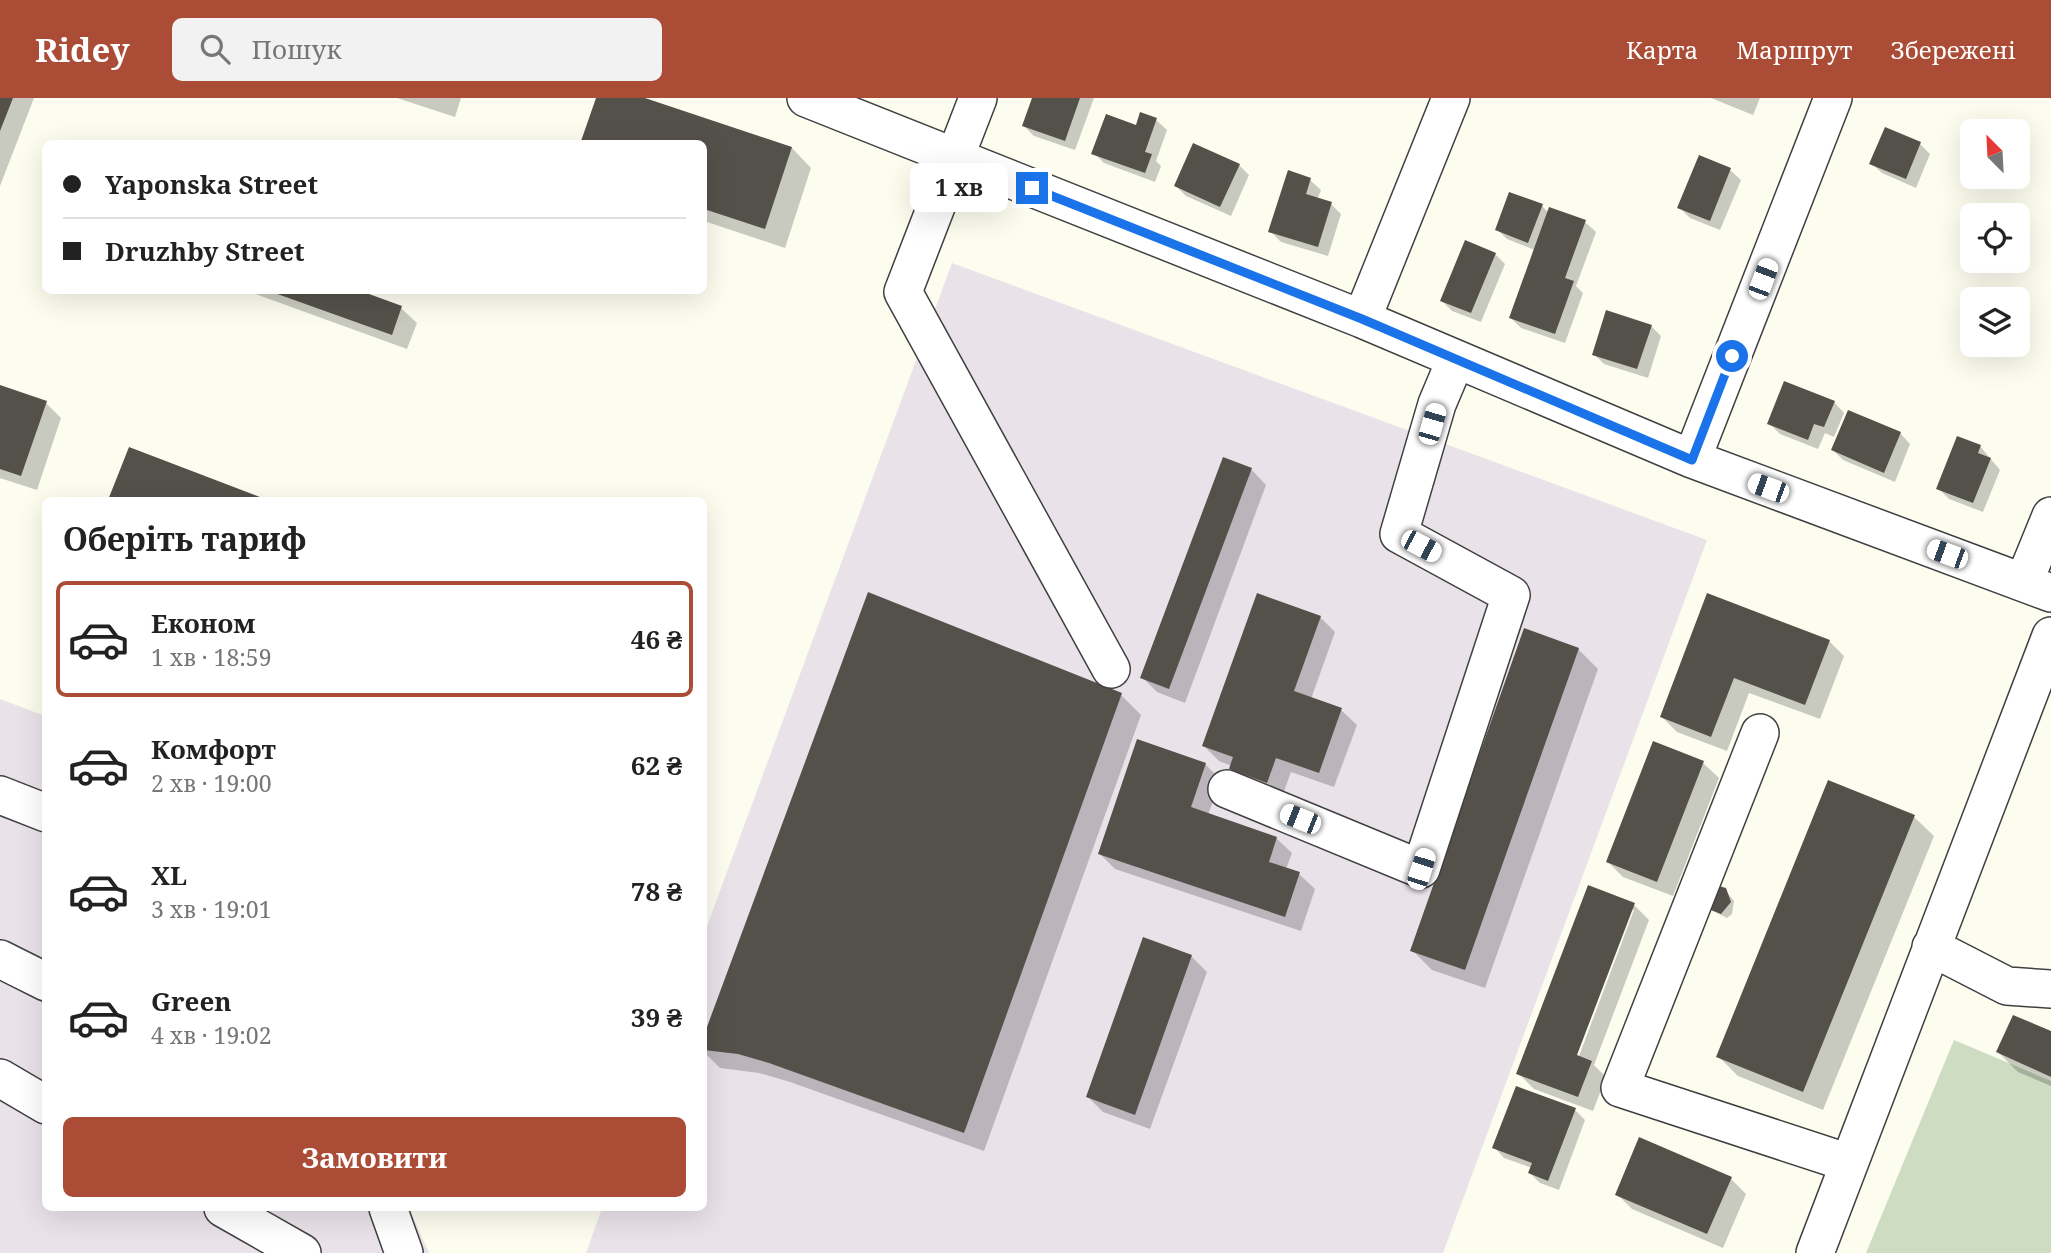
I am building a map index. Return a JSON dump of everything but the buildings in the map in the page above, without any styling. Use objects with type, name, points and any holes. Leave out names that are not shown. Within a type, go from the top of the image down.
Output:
[{"type":"street","points":[[806,98],[952,167],[1362,319],[1692,460],[2037,588],[2051,516]]},
{"type":"street","points":[[978,98],[903,292],[1111,669]]},
{"type":"street","points":[[1362,319],[1451,98]]},
{"type":"street","points":[[1692,460],[1833,98]]},
{"type":"street","points":[[1227,789],[1421,869],[1511,595],[1399,534],[1437,404],[1456,359]]},
{"type":"street","points":[[1815,1253],[2051,636]]},
{"type":"street","points":[[1760,733],[1620,1087],[1849,1163]]},
{"type":"street","points":[[0,795],[42,811]]},
{"type":"street","points":[[1931,947],[2007,986],[2051,989]]},
{"type":"street","points":[[0,959],[42,980]]},
{"type":"street","points":[[0,1078],[42,1103]]},
{"type":"street","points":[[228,1211],[302,1253]]},
{"type":"street","points":[[389,1211],[404,1253]]},
{"type":"shaded area","points":[[952,263],[1707,540],[1443,1253],[586,1253],[601,1211],[707,1211],[707,926]]},
{"type":"shaded area","points":[[0,699],[42,715],[42,1211],[410,1211],[429,1253],[0,1253]]},
{"type":"green space","points":[[1954,1040],[2051,1081],[2051,1253],[1866,1253]]},
{"type":"route","points":[[1032,188],[1362,319],[1692,460],[1732,356]]}]
